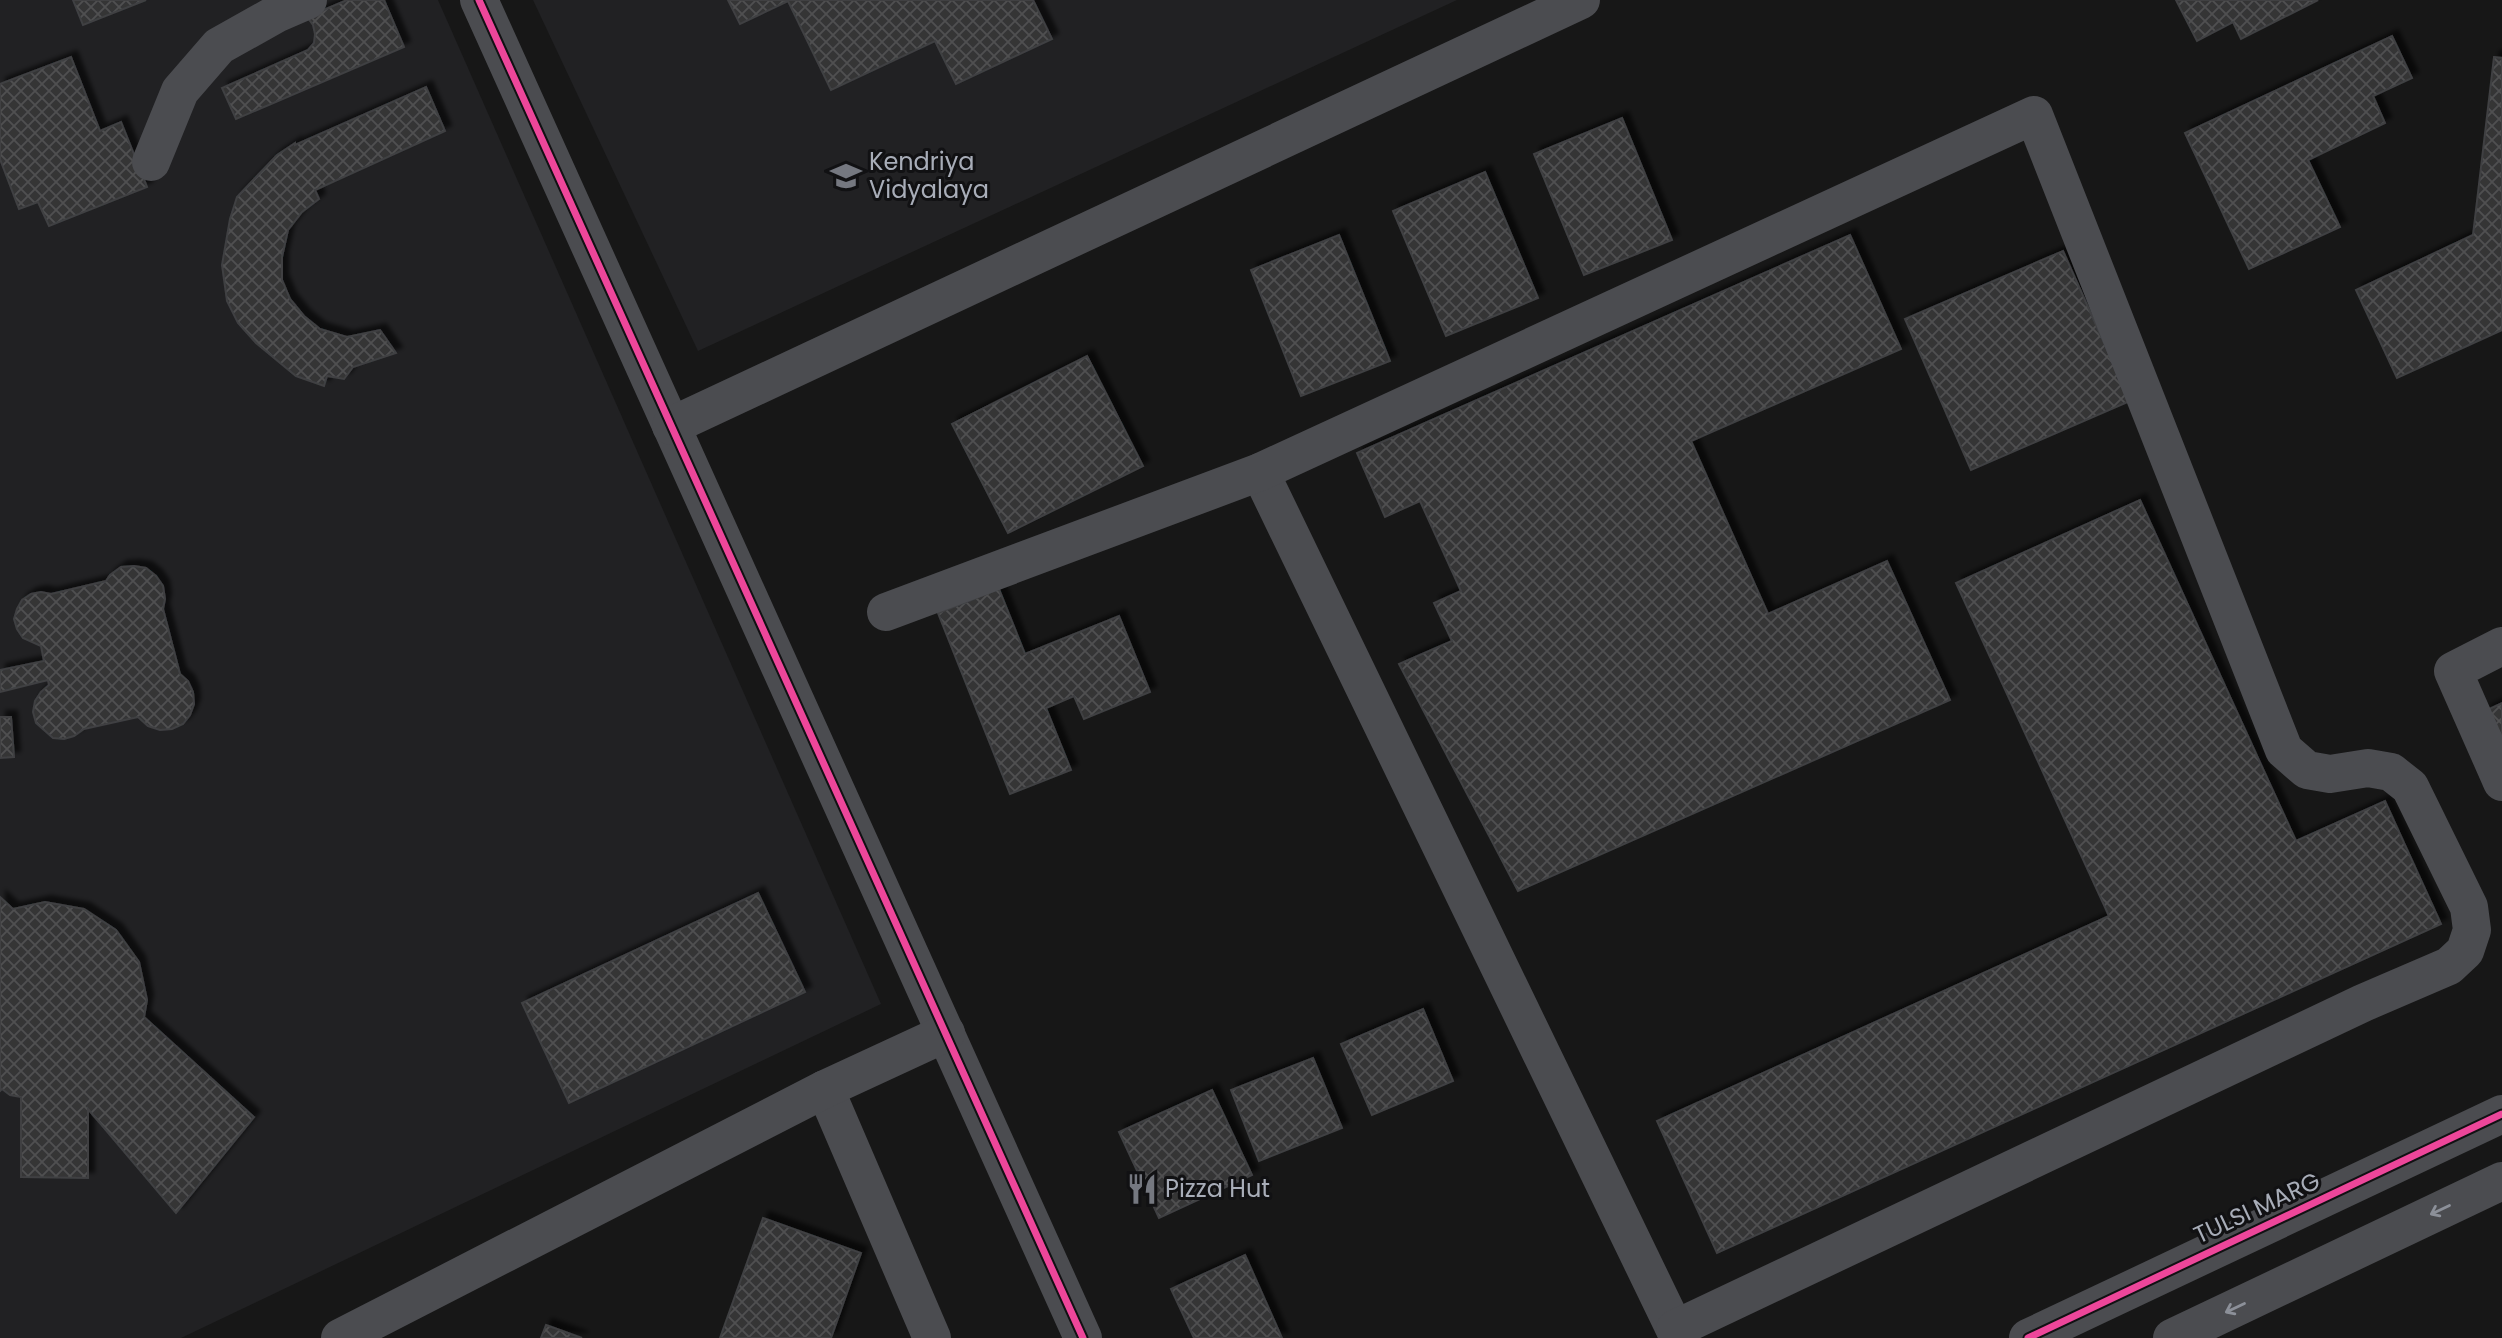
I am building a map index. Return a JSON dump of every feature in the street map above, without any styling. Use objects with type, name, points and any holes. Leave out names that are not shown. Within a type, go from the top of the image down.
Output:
[{"type":"street","points":[[151,162],[180,91],[219,46],[278,13],[308,0]]},
{"type":"street","points":[[479,0],[1083,1338]]},
{"type":"street","points":[[671,426],[1581,0]]},
{"type":"street","points":[[886,612],[1259,471],[2034,116],[2284,750],[2307,770],[2330,774],[2368,768],[2391,772],[2410,787],[2469,907],[2472,930],[2465,951],[2449,966],[2363,1003],[1677,1334],[1259,471]]},
{"type":"street","points":[[2502,646],[2453,671],[2502,782]]},
{"type":"street","points":[[341,1338],[825,1089],[946,1033]]},
{"type":"street","points":[[825,1089],[932,1338]]},
{"type":"street","name":"TULSI MARG","points":[[2043,1335],[2502,1114]]},
{"type":"street","points":[[2172,1338],[2502,1181]]},
{"type":"shaded area","points":[[0,0],[438,0],[881,1004],[181,1338],[0,1338]]},
{"type":"shaded area","name":"Kendriya Vidyalaya","points":[[533,0],[1457,0],[698,351]]},
{"type":"building","points":[[73,0],[146,0],[83,25]]},
{"type":"building","points":[[347,0],[384,0],[404,47],[236,119],[222,88],[308,50],[314,43],[315,34],[307,17]]},
{"type":"building","points":[[728,0],[1033,0],[1052,39],[956,84],[935,41],[831,90],[788,1],[740,24]]},
{"type":"building","points":[[2176,0],[2318,0],[2241,39],[2233,22],[2197,41]]},
{"type":"building","points":[[2392,36],[2412,78],[2373,96],[2385,123],[2308,160],[2340,227],[2249,269],[2185,133]]},
{"type":"building","points":[[71,57],[100,131],[121,122],[147,187],[49,226],[38,202],[19,209],[0,159],[0,84]]},
{"type":"building","points":[[2494,57],[2502,58],[2502,330],[2397,378],[2356,290],[2473,235]]},
{"type":"building","points":[[426,87],[445,131],[315,190],[319,199],[302,212],[288,230],[282,257],[282,280],[290,299],[304,316],[320,329],[347,337],[380,330],[396,353],[353,367],[344,379],[327,376],[324,386],[296,376],[256,343],[238,323],[227,301],[222,265],[237,197],[277,155],[295,143]]},
{"type":"building","points":[[1622,118],[1672,240],[1584,275],[1534,154]]},
{"type":"building","points":[[1485,172],[1538,298],[1446,336],[1393,211]]},
{"type":"building","points":[[1339,235],[1390,361],[1301,396],[1251,270]]},
{"type":"building","points":[[1850,235],[1901,349],[1691,441],[1768,614],[1887,561],[1950,700],[1518,891],[1399,664],[1452,641],[1434,603],[1461,591],[1420,501],[1385,517],[1357,453]]},
{"type":"building","points":[[2063,251],[2130,401],[1971,470],[1905,319]]},
{"type":"building","points":[[1087,356],[1143,466],[1008,533],[952,424]]},
{"type":"building","points":[[2140,500],[2296,841],[2385,801],[2441,924],[1717,1253],[1657,1121],[2109,916],[1956,583]]},
{"type":"building","points":[[121,567],[146,568],[163,586],[163,609],[180,674],[188,681],[193,692],[194,704],[190,715],[183,724],[172,729],[160,730],[148,726],[138,717],[84,729],[64,739],[53,738],[36,723],[33,712],[35,701],[49,685],[48,680],[0,692],[0,670],[44,661],[41,646],[23,638],[17,629],[14,619],[17,609],[22,600],[31,594],[51,594],[106,581]]},
{"type":"building","points":[[999,589],[1025,654],[1119,616],[1150,692],[1084,719],[1074,696],[1046,708],[1071,770],[1010,794],[938,613]]},
{"type":"building","points":[[2502,703],[2502,747],[2485,711]]},
{"type":"building","points":[[0,717],[11,717],[14,757],[0,758]]},
{"type":"building","points":[[758,893],[805,992],[569,1103],[522,1003]]},
{"type":"building","points":[[0,897],[13,909],[45,902],[84,909],[116,930],[139,962],[147,1000],[144,1017],[254,1117],[176,1213],[88,1109],[88,1178],[21,1177],[21,1097],[10,1095],[2,1089],[0,1091]]},
{"type":"building","points":[[1423,1009],[1453,1081],[1372,1115],[1341,1044]]},
{"type":"building","points":[[1313,1058],[1342,1128],[1259,1161],[1231,1090]]},
{"type":"building","points":[[1212,1090],[1252,1175],[1159,1218],[1119,1132]]},
{"type":"building","points":[[763,1218],[861,1253],[831,1338],[720,1338]]},
{"type":"building","points":[[1245,1255],[1282,1338],[1194,1338],[1171,1289]]},
{"type":"building","points":[[546,1325],[582,1338],[541,1338]]},
{"type":"cycle path","points":[[479,0],[1083,1338]]},
{"type":"cycle path","points":[[2028,1338],[2502,1114]]},
{"type":"place","name":"Kendriya Vidyalaya","points":[[846,176]]},
{"type":"place","name":"Pizza Hut","points":[[1142,1189]]}]
